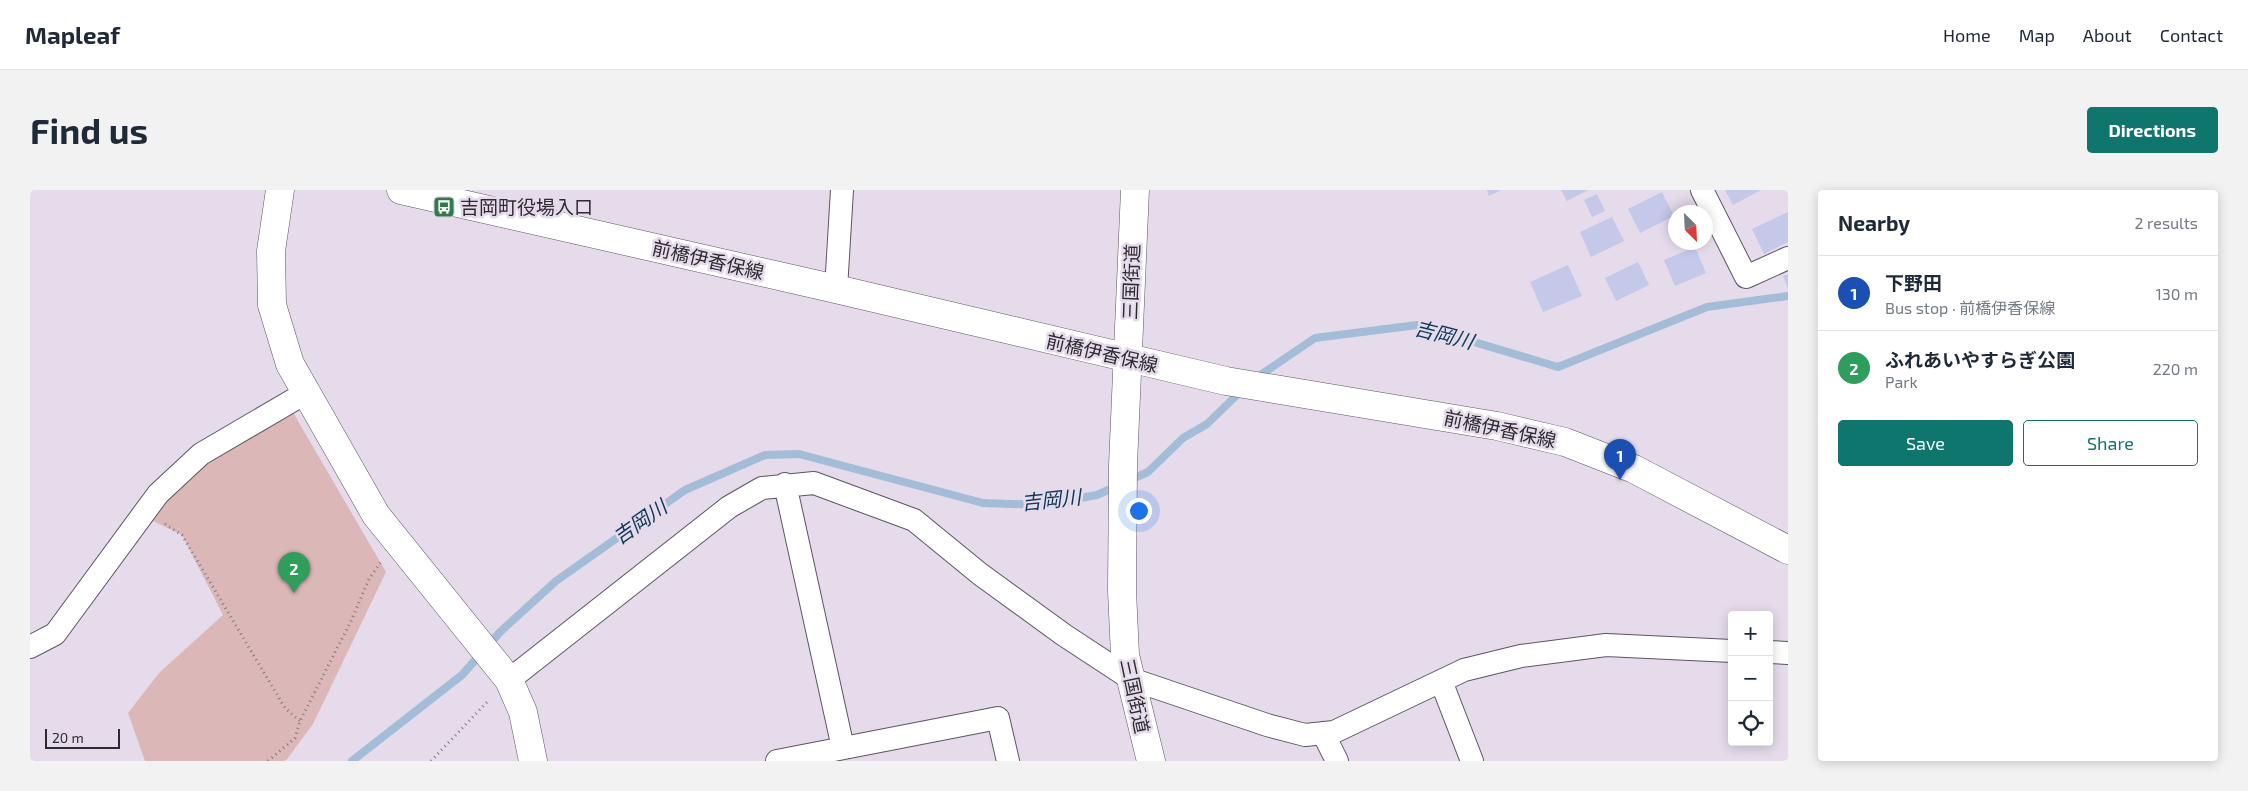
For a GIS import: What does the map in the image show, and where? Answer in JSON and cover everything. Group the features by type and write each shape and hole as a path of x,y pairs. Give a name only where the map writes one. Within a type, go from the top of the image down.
{"main road":[{"path":"280,190 271,250 272,305 290,364 376,515 504,675 523,712 533,761"},
{"name":"前橋伊香保線","path":"401,190 836,289 1226,381 1497,426 1565,442 1634,469 1788,550"},
{"name":"三国街道","path":"1135,190 1122,510 1122,592 1125,655 1151,761"}],"street":[{"path":"836,289 842,190"},
{"path":"1702,190 1746,277 1788,258"},
{"path":"30,647 56,634 158,494 201,454 307,392"},
{"path":"504,675 729,507 762,488 785,484 814,483 914,520 980,574 1048,624 1131,679 1266,725 1305,735 1334,732 1464,670 1521,656 1606,646 1728,650"},
{"path":"785,484 843,748"},
{"path":"1773,652 1788,653"},
{"path":"1441,681 1472,761"},
{"path":"777,761 998,718 1008,761"},
{"path":"1323,733 1337,761"}],"path":[{"path":"145,511 182,535 285,708 300,721"},
{"path":"268,761 295,738 300,721 351,621 369,579 378,564 386,558"},
{"path":"431,761 504,675"}],"shaded area":[{"path":"291,409 386,572 313,724 287,759 284,761 145,761 128,713 159,673 223,615 182,535 147,518 208,460"}],"building":[{"path":"1487,190 1501,190 1489,196"},
{"path":"1561,190 1588,190 1567,201"},
{"path":"1725,190 1761,190 1733,205"},
{"path":"1662,192 1668,205 1668,219 1640,233 1628,209"},
{"path":"1597,194 1605,211 1592,217 1584,200"},
{"path":"1788,212 1788,242 1764,254 1752,229"},
{"path":"1612,217 1624,241 1591,257 1580,232"},
{"path":"1688,250 1696,250 1706,273 1675,286 1664,260"},
{"path":"1638,262 1649,285 1616,301 1605,278"},
{"path":"1568,265 1582,296 1543,312 1530,282"},
{"path":"1788,274 1788,289 1783,276"}],"waterway":[{"name":"吉岡川","path":"1253,380 1315,338 1417,325 1558,367 1707,307 1788,296"},
{"name":"吉岡川","path":"1128,481 1148,472 1183,438 1207,424 1243,389"},
{"name":"吉岡川","path":"352,761 462,675 500,632 556,581 685,490 765,455 799,454 983,503 1043,505 1097,495 1117,486"}],"place":[{"name":"吉岡町役場入口","path":"444,207"},
{"name":"下野田","path":"1620,480"},
{"name":"ふれあいやすらぎ公園","path":"294,593"}]}
